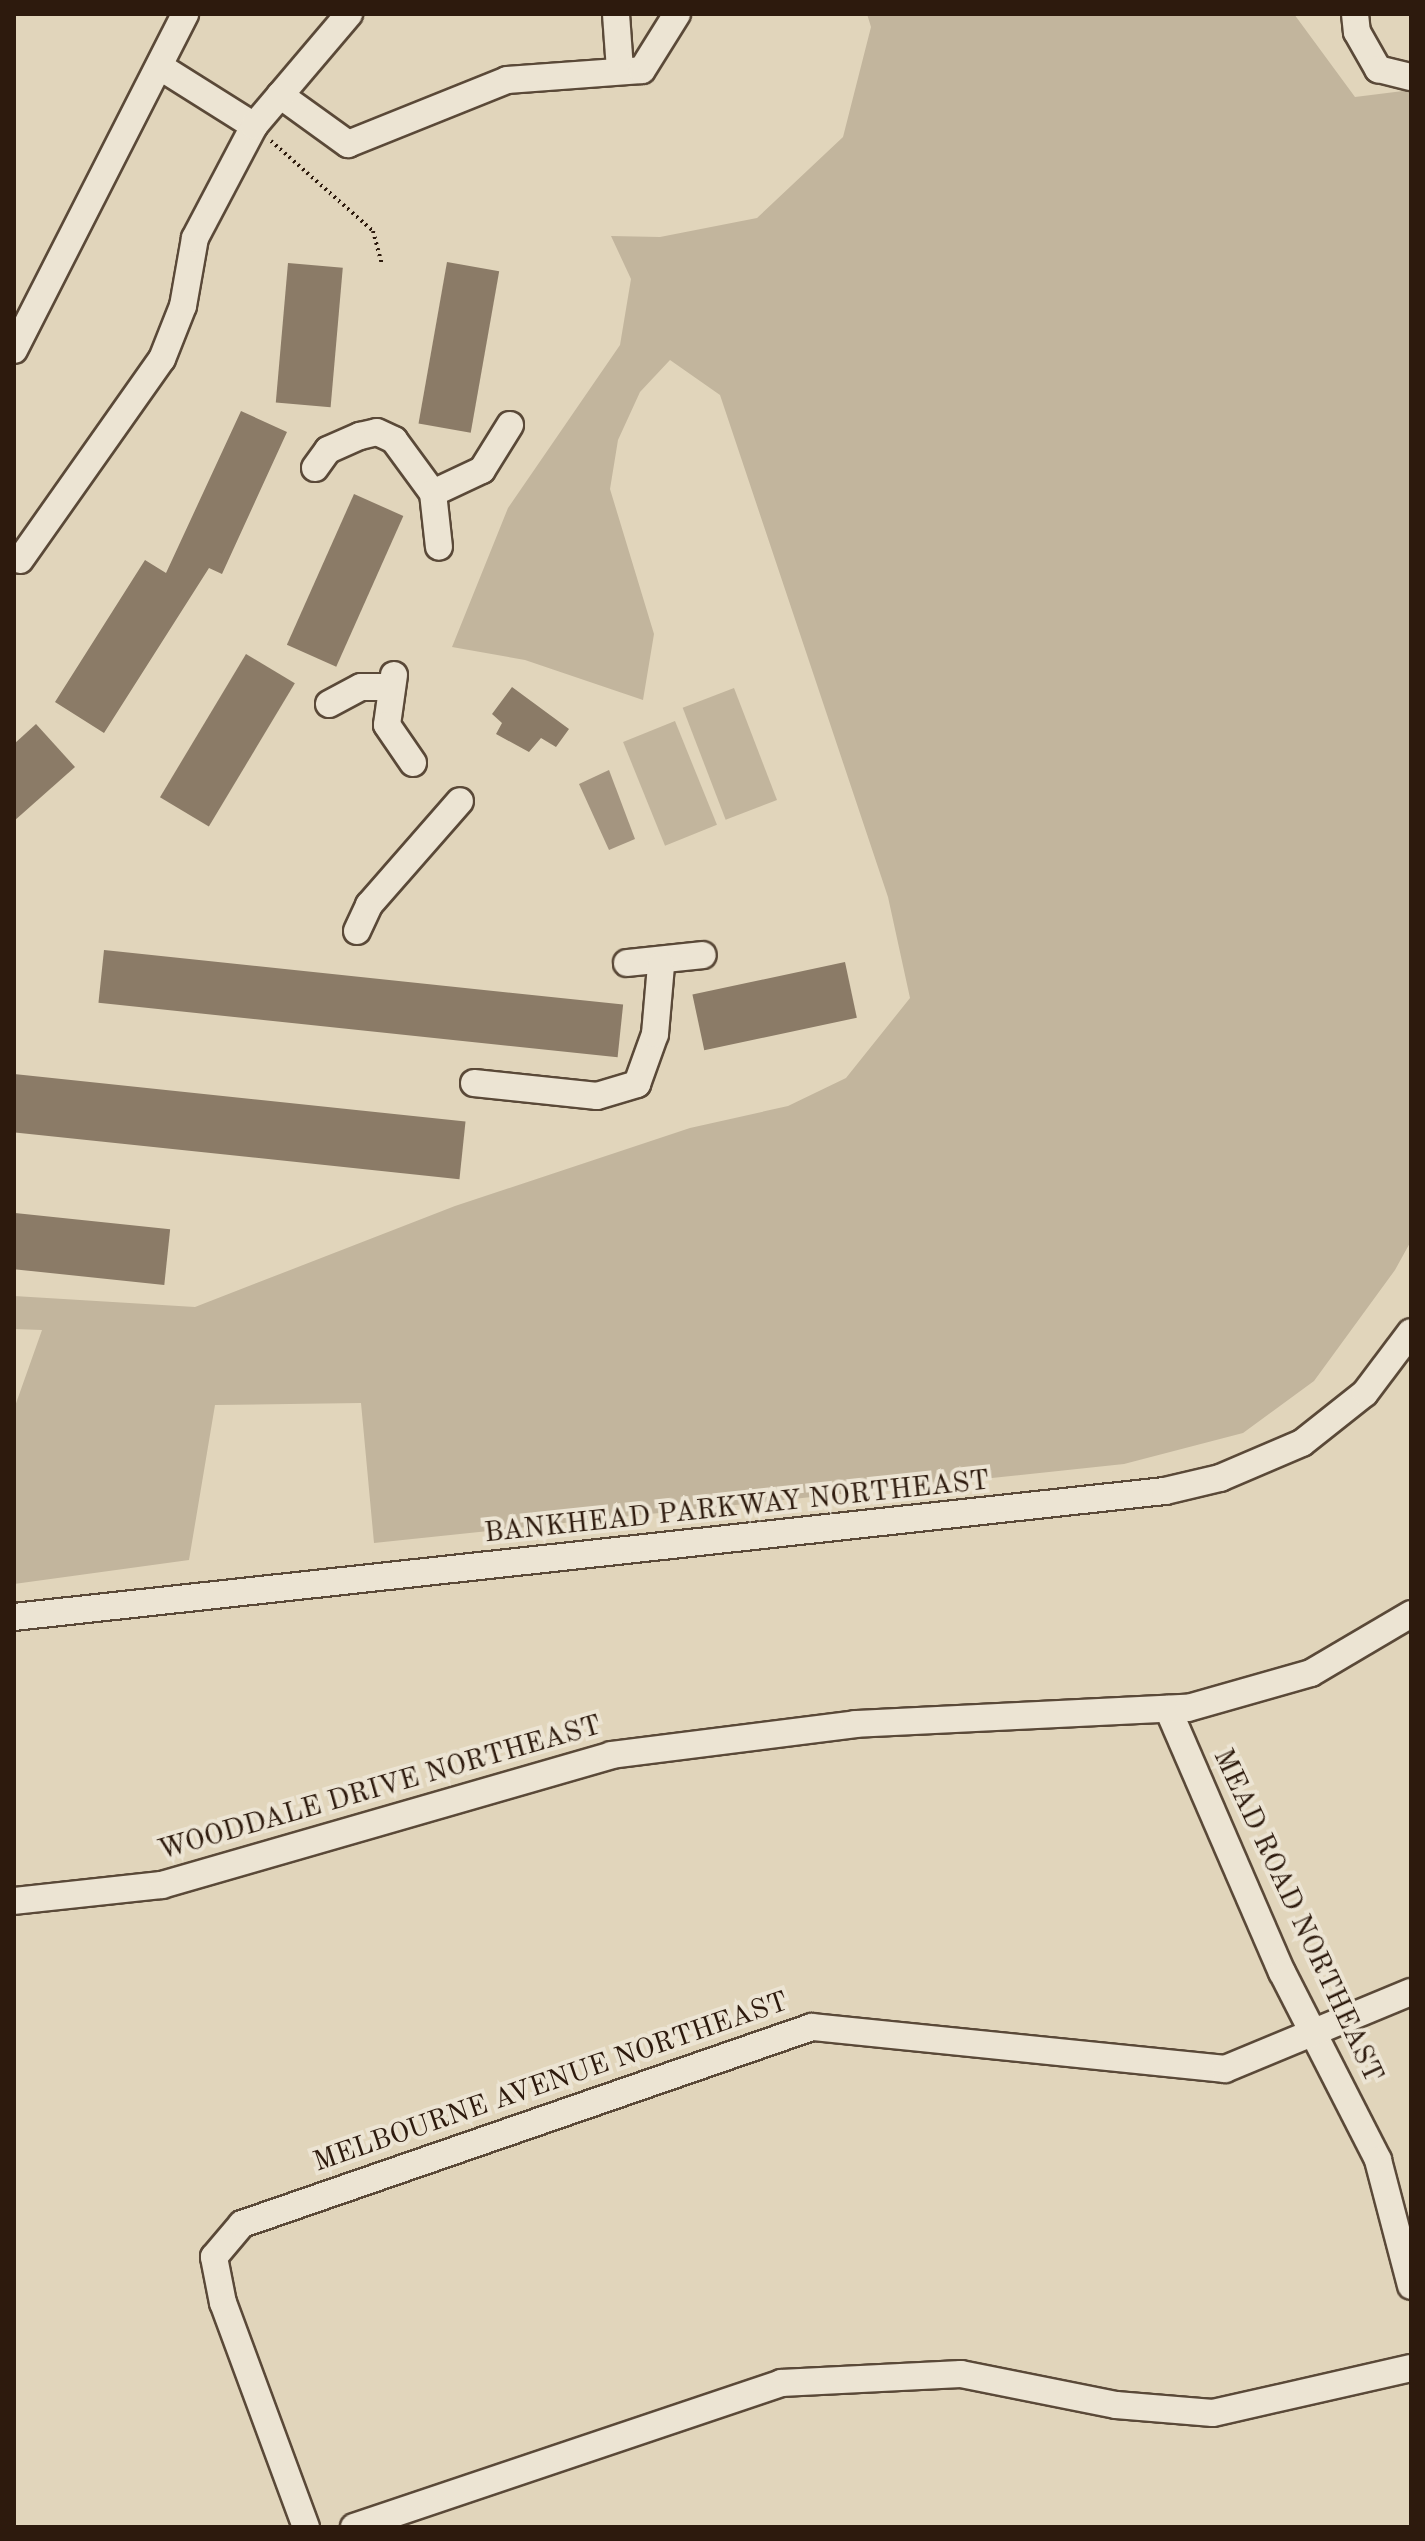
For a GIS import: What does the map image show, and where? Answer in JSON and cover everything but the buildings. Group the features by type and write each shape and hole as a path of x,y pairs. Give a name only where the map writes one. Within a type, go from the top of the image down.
{"street":[{"path":"14,350 162,68 185,14"},
{"path":"20,560 162,359 183,306 195,238 254,126 349,14"},
{"path":"616,14 620,70"},
{"path":"280,95 348,144 507,80 642,70 677,14"},
{"path":"1355,14 1357,32 1378,69 1411,77"},
{"path":"162,68 254,126"},
{"path":"433,493 482,470 510,425"},
{"path":"315,468 328,450 377,432 394,440 433,493 439,547"},
{"path":"329,704 361,687 391,681 390,734 413,763"},
{"path":"357,931 369,905 460,801"},
{"path":"627,963 661,965 703,955"},
{"path":"474,1083 597,1096 637,1084 655,1034 661,965"},
{"name":"BANKHEAD PARKWAY NORTHEAST","path":"14,1617 1165,1491 1263,1462 1311,1436 1365,1393 1411,1332"},
{"name":"WOODDALE DRIVE NORTHEAST","path":"14,1901 162,1885 611,1755 855,1724 1168,1709 1258,1693 1311,1673 1411,1614"},
{"name":"MEAD ROAD NORTHEAST","path":"1168,1709 1313,2034 1378,2160 1411,2286"},
{"name":"MELBOURNE AVENUE NORTHEAST","path":"306,2527 223,2303 214,2257 230,2234 812,2027 1178,2068 1225,2069 1411,1992"},
{"path":"354,2527 781,2383 961,2374 1116,2405 1213,2413 1411,2368"}],"path":[{"path":"254,126 373,231 382,264"}],"shaded area":[{"path":"867,14 1294,14 1355,97 1411,90 1411,1241 1395,1270 1314,1381 1243,1433 1124,1464 374,1543 361,1403 215,1405 189,1560 14,1584 14,1409 42,1330 14,1329 14,1296 195,1307 455,1206 690,1128 788,1106 846,1078 910,998 888,897 720,395 670,360 640,392 618,440 610,489 654,634 643,700 525,660 452,647 508,508 620,345 631,279 611,236 660,237 757,218 843,137 871,27"},
{"path":"734,688 777,800 726,820 683,708"},
{"path":"675,721 717,825 665,846 623,742"},
{"path":"609,770 635,839 609,850 579,784"}]}
